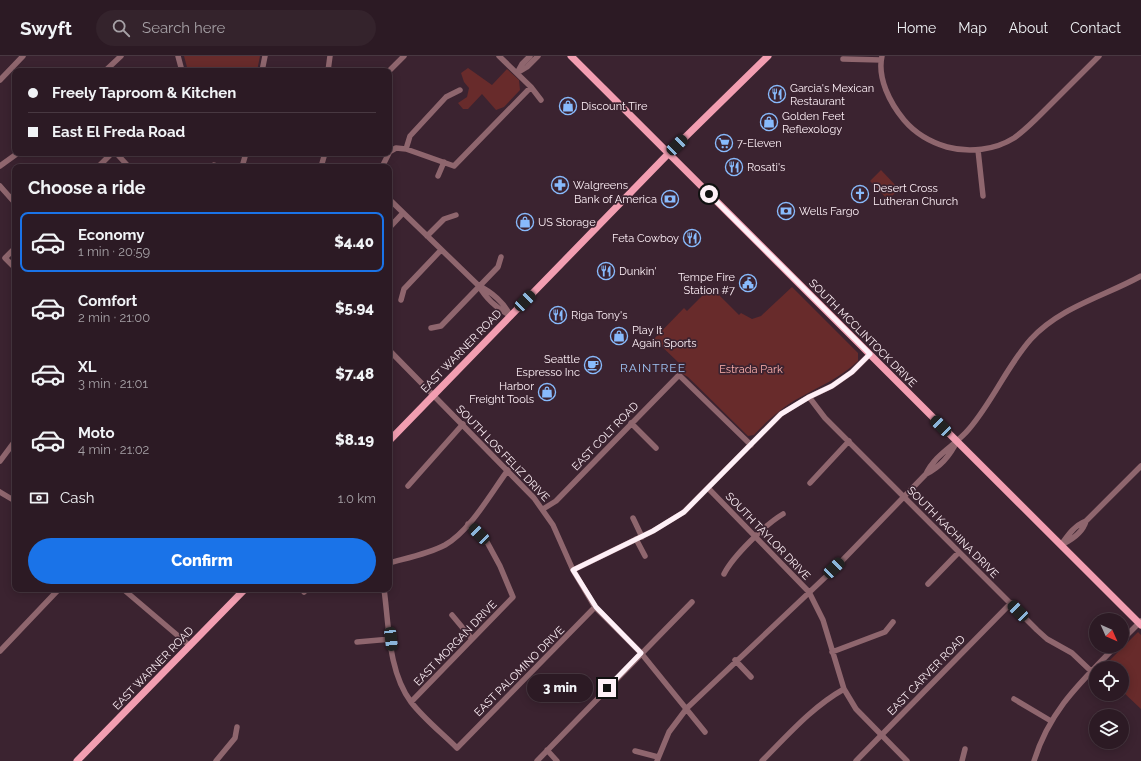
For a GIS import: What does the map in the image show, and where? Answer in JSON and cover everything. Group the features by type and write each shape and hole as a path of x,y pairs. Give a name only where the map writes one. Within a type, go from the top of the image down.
{"main road":[{"name":"SOUTH MCCLINTOCK DRIVE","path":"571,56 957,442 1140,622"},
{"name":"EAST WARNER ROAD","path":"392,438 668,154 768,56"},
{"name":"EAST WARNER ROAD","path":"76,761 242,592"},
{"path":"81,761 87,750"}],"street":[{"path":"0,80 23,56"},
{"path":"108,68 121,56"},
{"path":"178,56 181,68"},
{"path":"263,68 265,56"},
{"path":"328,68 330,56"},
{"path":"391,68 404,56"},
{"path":"499,56 531,86 541,100"},
{"path":"517,73 522,64 530,56"},
{"path":"517,73 527,67 538,56"},
{"path":"843,59 882,58 884,82 891,103 905,122 920,135 935,143 956,149 978,150 997,145 1014,138 1034,121 1099,56"},
{"path":"392,151 396,148 406,149 454,166 531,86"},
{"path":"406,149 410,136 446,97 460,90"},
{"path":"978,150 983,196"},
{"path":"0,166 14,156"},
{"path":"101,164 109,156"},
{"path":"119,156 126,164"},
{"path":"438,176 444,162"},
{"path":"0,186 12,200"},
{"path":"392,202 479,286 484,294 501,311 510,316"},
{"path":"392,225 403,213"},
{"path":"427,236 444,219 456,214"},
{"path":"401,300 404,289 441,250"},
{"path":"12,251 5,258 12,265"},
{"path":"431,328 441,326 498,267 501,257"},
{"path":"635,751 657,759 669,732 687,708 735,660 852,551 926,474 936,469 952,452 957,442 970,428 1010,365 1032,338 1056,318 1141,276"},
{"name":"SOUTH LOS FELIZ DRIVE","path":"392,353 508,470 543,509 573,570 596,607 641,653 705,732"},
{"path":"573,570 639,538 684,512 781,414 809,397 832,386 852,372 870,354"},
{"name":"EAST COLT ROAD","path":"543,509 556,501 679,375 751,445"},
{"name":"SOUTH KACHINA DRIVE","path":"809,397 825,418 1047,639 1072,653 1089,669"},
{"path":"631,423 656,448"},
{"path":"408,486 463,424"},
{"path":"810,483 849,441"},
{"path":"0,461 12,445"},
{"path":"1061,545 1076,535 1084,527 1086,521 1141,466"},
{"path":"392,562 428,552 445,545 458,537 508,470"},
{"name":"SOUTH TAYLOR DRIVE","path":"708,488 809,592 823,620 844,689 856,709 907,761"},
{"path":"0,492 12,499"},
{"path":"724,574 730,563 774,519 783,514"},
{"path":"633,518 645,556"},
{"name":"EAST MORGAN DRIVE","path":"411,702 513,597 490,547 468,524"},
{"path":"928,584 959,552"},
{"path":"0,651 56,592"},
{"path":"127,592 190,646"},
{"path":"384,592 394,661 400,680 411,702"},
{"path":"536,761 692,602"},
{"name":"EAST CARVER ROAD","path":"856,761 1010,603"},
{"name":"EAST PALOMINO DRIVE","path":"411,702 457,748 596,607"},
{"path":"452,614 472,639"},
{"path":"832,652 885,632 893,622"},
{"path":"1129,633 1140,622"},
{"path":"357,642 391,639"},
{"path":"1102,661 1110,653"},
{"path":"735,660 751,677"},
{"path":"1034,761 1051,721 1068,696 1089,675"},
{"path":"762,761 809,713 827,698 844,689"},
{"path":"1014,699 1051,721"},
{"path":"216,761 235,738 237,727"},
{"path":"962,761 965,749"},
{"path":"547,750 557,761"}],"green space":[{"path":"184,56 260,56 258,68 187,68"},
{"path":"468,68 492,85 507,69 519,80 520,90 504,107 496,110 482,94 468,109 463,109 458,103 467,97 469,88 464,82 461,73"},
{"path":"881,170 899,189 888,200 870,181"},
{"name":"Estrada Park","path":"711,287 739,315 741,313 752,319 761,316 792,287 858,353 858,361 837,377 799,398 781,410 754,435 748,436 688,377 681,373 679,363 654,339 684,308 687,311"},
{"path":"1138,632 1141,635 1141,709 1129,698 1129,661 1109,661 1117,653 1129,653 1129,641"}],"place":[{"name":"Garcia's Mexican Restaurant","path":"777,94"},
{"name":"Discount Tire","path":"568,106"},
{"name":"Golden Feet Reflexology","path":"769,122"},
{"name":"7-Eleven","path":"724,143"},
{"name":"Rosati's","path":"734,167"},
{"name":"Walgreens","path":"560,185"},
{"name":"Desert Cross Lutheran Church","path":"860,194"},
{"name":"Bank of America","path":"670,199"},
{"name":"Wells Fargo","path":"786,211"},
{"name":"US Storage","path":"525,222"},
{"name":"Feta Cowboy","path":"692,238"},
{"name":"Dunkin'","path":"606,271"},
{"name":"Tempe Fire Station #7","path":"748,283"},
{"name":"Riga Tony's","path":"558,315"},
{"name":"Play It Again Sports","path":"619,336"},
{"name":"Seattle Espresso Inc","path":"593,365"},
{"name":"Harbor Freight Tools","path":"547,392"}],"district":[{"name":"RAINTREE","path":"653,368"}],"route":[{"path":"607,688 641,653 596,607 582,587 573,570 671,522 684,512 781,414 809,397 832,386 852,372 870,354 709,194"}]}
